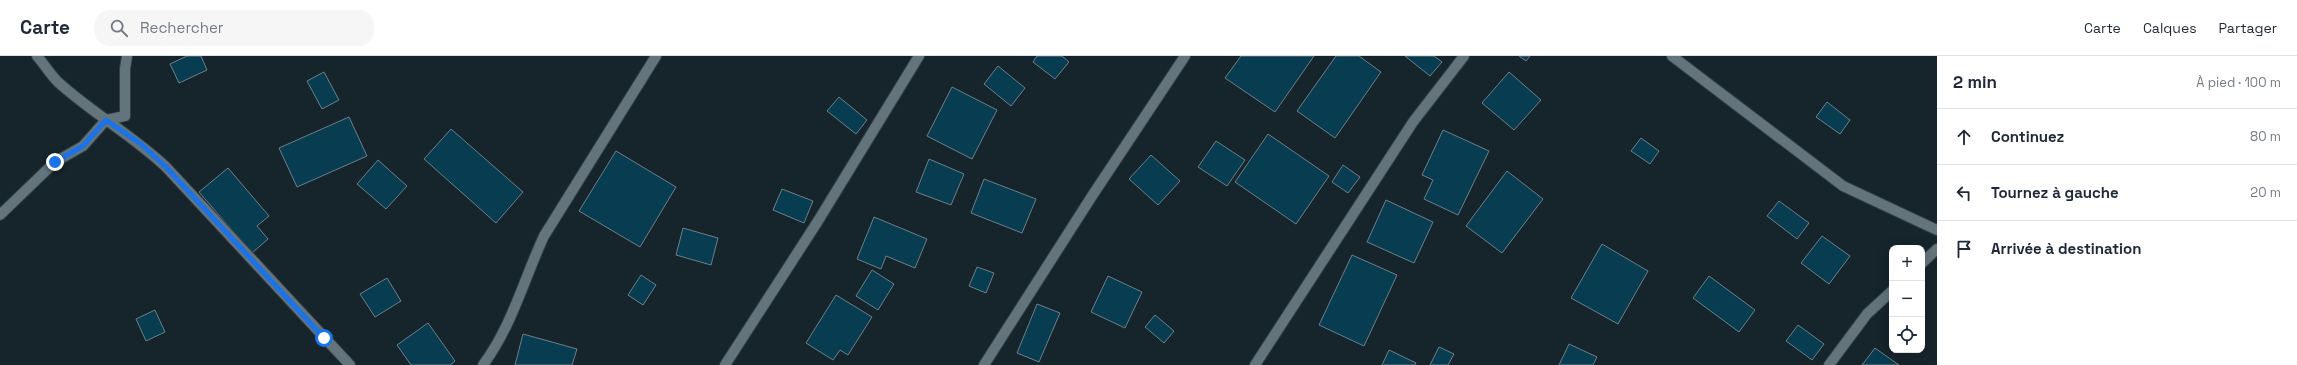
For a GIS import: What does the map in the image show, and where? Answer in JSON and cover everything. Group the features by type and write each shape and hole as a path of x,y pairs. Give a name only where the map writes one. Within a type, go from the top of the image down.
{"street":[{"path":"37,56 57,81 106,120 141,144 166,167 350,365"},
{"path":"0,215 55,162 83,146 106,120 125,116 125,69 127,56"},
{"path":"483,365 520,299 530,267 544,236 656,56"},
{"path":"725,365 818,221 919,56"},
{"path":"984,365 1092,196 1185,56"},
{"path":"1255,365 1413,122 1464,56"},
{"path":"1672,56 1843,186 1937,230"},
{"path":"1925,260 1937,249"},
{"path":"1829,365 1867,314 1889,294"}],"building":[{"path":"187,56 201,56 207,70 179,83 170,64"},
{"path":"1037,56 1062,56 1069,62 1055,79 1033,62"},
{"path":"1241,56 1314,56 1275,112 1225,78"},
{"path":"1336,56 1359,56 1381,72 1335,138 1297,111"},
{"path":"1405,56 1434,56 1442,62 1430,76"},
{"path":"1519,56 1530,56 1526,61"},
{"path":"998,66 1025,88 1011,106 984,84"},
{"path":"324,72 339,100 322,109 307,81"},
{"path":"1509,72 1541,100 1514,130 1482,103"},
{"path":"952,87 997,110 972,159 927,136"},
{"path":"839,97 867,120 856,134 827,111"},
{"path":"1827,102 1850,120 1840,134 1816,117"},
{"path":"349,117 367,156 297,187 279,148"},
{"path":"451,129 523,192 496,223 424,159"},
{"path":"1443,130 1489,151 1458,215 1424,199 1433,180 1422,175"},
{"path":"1268,134 1329,176 1296,224 1235,182"},
{"path":"1641,138 1659,151 1650,164 1631,151"},
{"path":"1216,141 1245,160 1227,186 1198,167"},
{"path":"616,151 676,187 640,247 579,211"},
{"path":"1151,155 1180,181 1158,205 1129,179"},
{"path":"929,159 964,174 951,205 916,192"},
{"path":"378,160 407,186 386,209 357,184"},
{"path":"1343,165 1360,177 1348,193 1332,182"},
{"path":"228,168 269,216 257,226 268,239 252,253 199,192"},
{"path":"1507,171 1543,199 1502,253 1466,226"},
{"path":"984,179 1036,199 1022,233 971,213"},
{"path":"782,189 813,201 804,223 773,210"},
{"path":"1386,200 1433,222 1414,263 1367,242"},
{"path":"1779,201 1809,223 1797,239 1767,216"},
{"path":"874,217 927,239 915,268 886,256 881,269 857,259"},
{"path":"683,228 718,238 711,265 676,255"},
{"path":"1822,236 1850,256 1829,284 1801,263"},
{"path":"1602,244 1648,271 1618,324 1571,298"},
{"path":"1352,255 1397,275 1364,346 1319,325"},
{"path":"977,267 994,273 986,293 969,286"},
{"path":"872,270 894,284 878,310 856,296"},
{"path":"641,275 656,285 643,305 628,295"},
{"path":"1108,276 1142,292 1125,328 1091,312"},
{"path":"1709,276 1755,310 1739,332 1693,298"},
{"path":"387,278 401,301 375,317 360,294"},
{"path":"836,295 872,317 848,355 840,350 833,360 806,343"},
{"path":"1037,304 1060,313 1039,362 1017,353"},
{"path":"155,310 165,332 146,341 136,319"},
{"path":"1155,315 1174,331 1164,343 1145,327"},
{"path":"428,323 455,361 450,365 411,365 397,345"},
{"path":"1798,325 1824,344 1812,360 1786,341"},
{"path":"523,334 577,349 572,365 515,365"},
{"path":"1569,344 1597,357 1593,365 1559,365"},
{"path":"1439,347 1454,354 1448,365 1430,365"},
{"path":"1875,348 1899,365 1862,365"},
{"path":"1389,350 1416,363 1415,365 1382,365"}],"route":[{"path":"55,162 83,146 106,120 141,144 166,167 324,338"}]}
